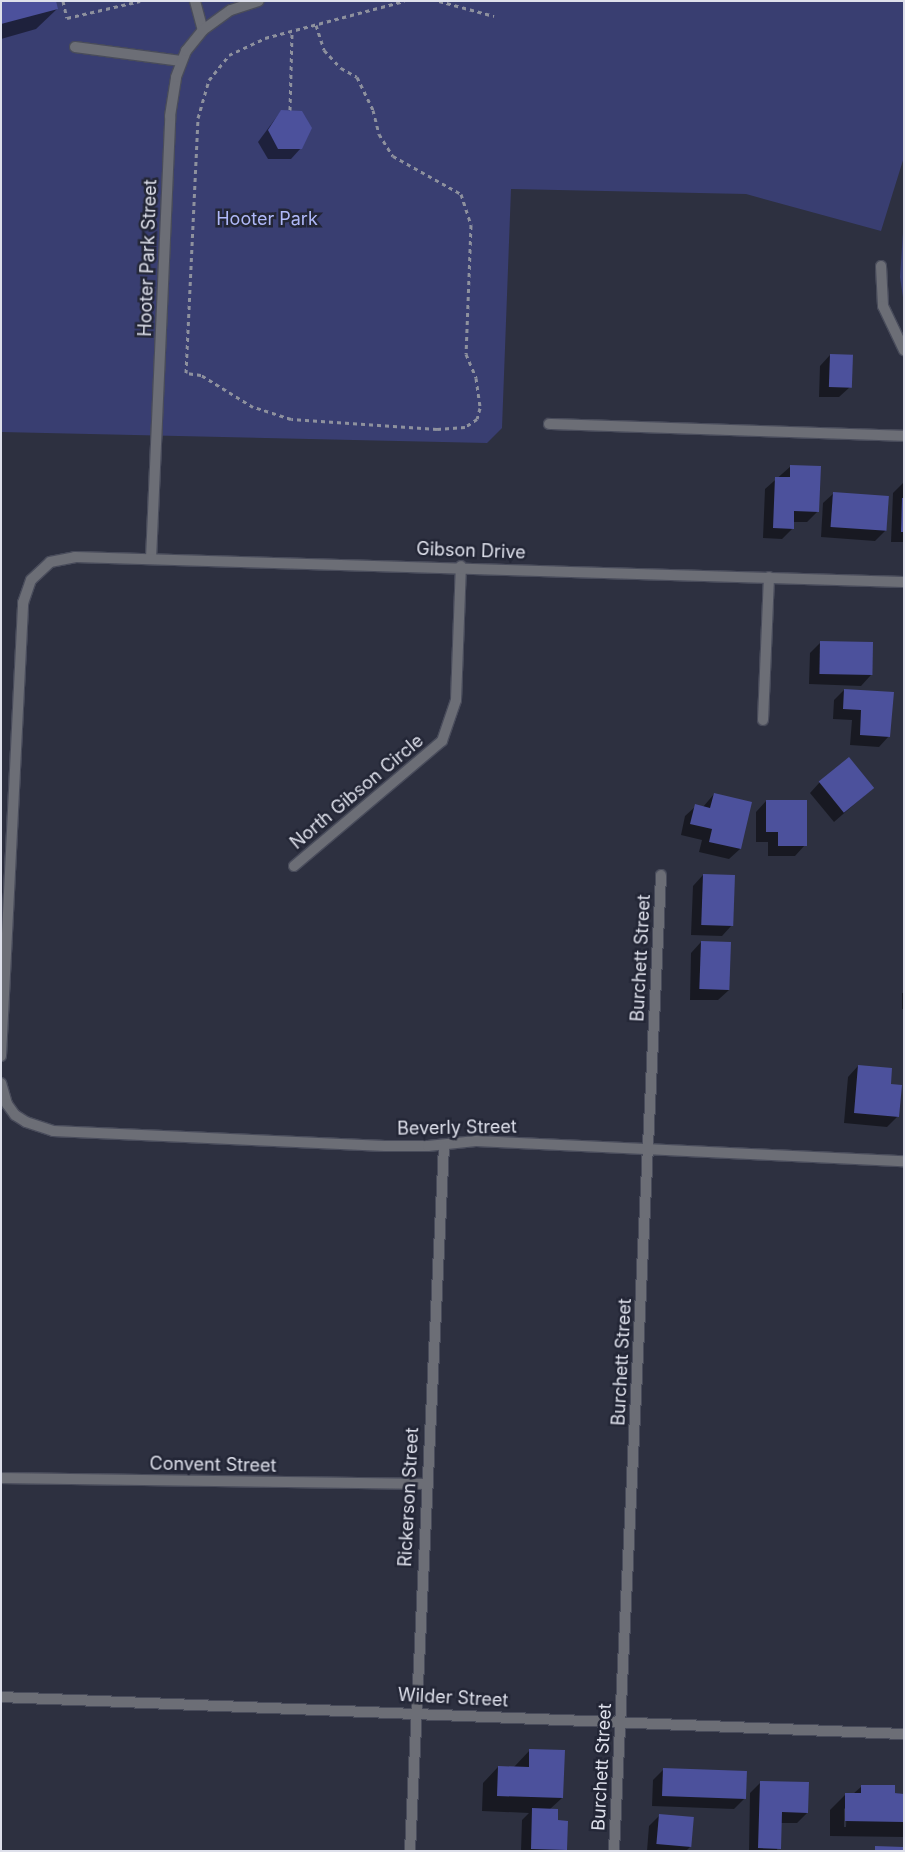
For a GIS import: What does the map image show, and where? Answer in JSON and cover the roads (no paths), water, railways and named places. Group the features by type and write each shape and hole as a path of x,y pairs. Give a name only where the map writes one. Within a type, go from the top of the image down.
{"street":[{"path":"195,1 203,30"},
{"name":"Hooter Park Street","path":"151,559 170,116 181,61 203,30 231,10 259,1"},
{"path":"75,47 181,61"},
{"path":"881,266 883,306 904,350"},
{"path":"549,424 904,436"},
{"name":"Gibson Drive","path":"1,1056 23,603 26,590 40,568 62,558 75,557 461,566 904,582"},
{"name":"North Gibson Circle","path":"294,866 434,750 445,736 456,700 461,566"},
{"path":"763,720 769,577"},
{"name":"Burchett Street","path":"614,1851 661,875"},
{"name":"Beverly Street","path":"1,1083 6,1104 15,1115 36,1126 71,1132 353,1144 444,1145 476,1141 904,1161"},
{"name":"Rickerson Street","path":"410,1851 425,1484 444,1145"},
{"name":"Convent Street","path":"1,1478 425,1484"},
{"name":"Wilder Street","path":"1,1697 417,1712 904,1734"}],"park label":[{"name":"Hooter Park","path":"267,219"}]}
